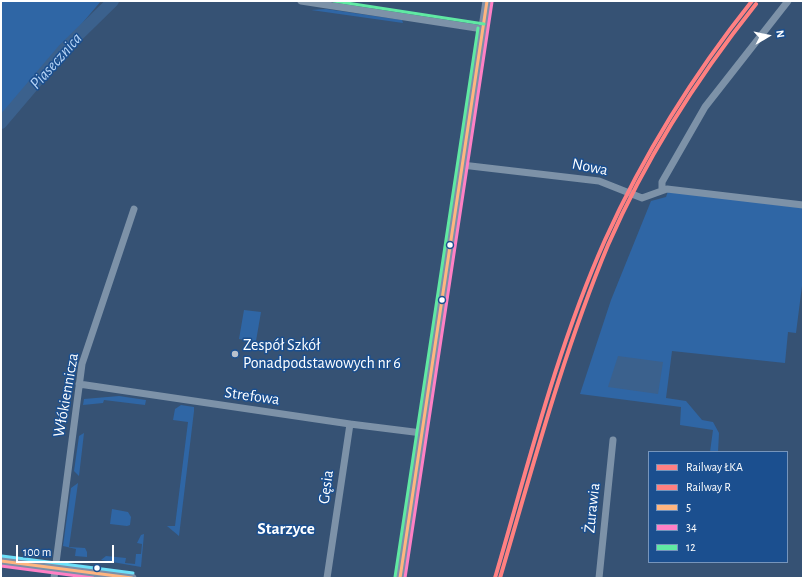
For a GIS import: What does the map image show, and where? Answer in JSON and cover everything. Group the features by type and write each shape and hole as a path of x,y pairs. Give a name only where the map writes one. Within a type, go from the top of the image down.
{"main road":[{"path":"400,578 487,1"},
{"path":"1,561 132,578"}],"street":[{"path":"301,1 482,29"},
{"path":"662,190 662,182 705,107 788,1"},
{"name":"Nowa","path":"462,165 600,181 642,198 668,189 803,206"},
{"name":"Włókiennicza","path":"54,578 82,364 134,209"},
{"name":"Strefowa","path":"79,384 350,424 422,433"},
{"name":"Gęsia","path":"327,578 350,424"},
{"name":"Żurawia","path":"599,578 613,440"}],"shaded area":[{"path":"1,1 101,1 1,119"},
{"path":"326,9 402,20 403,23 311,10"},
{"path":"668,191 803,208 803,278 796,333 788,332 785,363 672,351 666,398 686,401 702,420 713,422 719,433 718,451 710,451 713,430 680,425 681,407 580,394 611,300 651,201 666,197"},
{"path":"244,310 261,312 256,341 239,339"},
{"path":"618,356 663,362 658,394 608,387"},
{"path":"119,396 146,400 145,405 104,400 103,403 83,405 84,399"},
{"path":"181,405 194,407 194,411 179,536 167,526 175,526 188,422 173,420 175,409"},
{"path":"84,433 79,476 74,471 79,436"},
{"path":"78,483 69,547 85,548 87,557 75,556 76,549 63,546 71,488"},
{"path":"112,509 128,512 131,517 130,525 110,524"},
{"path":"144,534 141,567 101,560 106,556 126,558 125,563 135,564 136,554 141,554 142,544 137,543 141,535"}],"waterway":[{"name":"Piasecznica","path":"1,123 64,49 113,1"}],"rail line":[{"name":"ŁKA","path":"495,578 544,407 572,322 605,240 636,177 671,116 710,57 752,1"},
{"name":"R","path":"500,578 563,368 608,245 639,181 674,120 713,61 756,4"}],"transit line":[{"name":"12","path":"334,1 484,24"},
{"name":"5","path":"400,578 487,1"},
{"name":"34","path":"405,578 492,2"},
{"name":"12","path":"395,577 478,28"},
{"path":"2,556 133,573"},
{"name":"5","path":"1,561 132,578"},
{"name":"34","path":"1,566 93,578"}],"place":[{"name":"Zespół Szkół Ponadpodstawowych nr 6","path":"235,354"}],"district":[{"name":"Starzyce","path":"286,529"}]}
